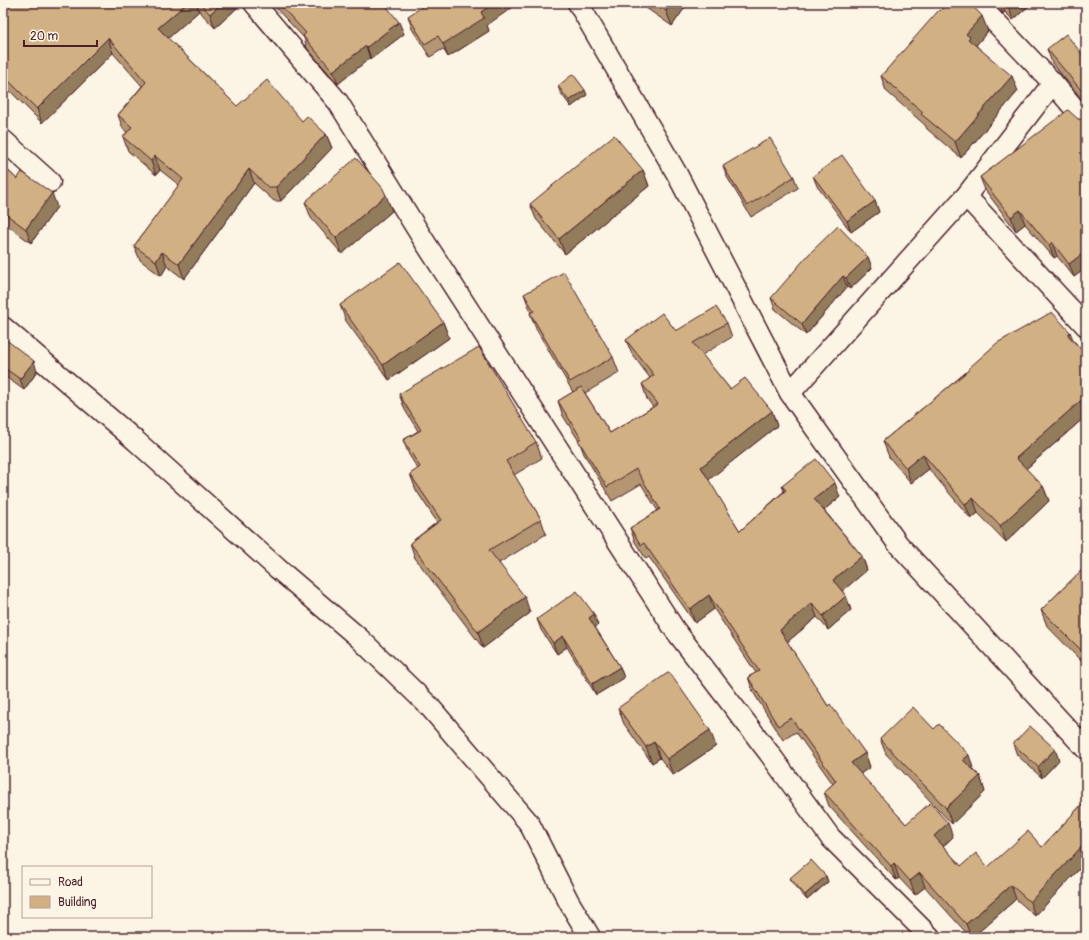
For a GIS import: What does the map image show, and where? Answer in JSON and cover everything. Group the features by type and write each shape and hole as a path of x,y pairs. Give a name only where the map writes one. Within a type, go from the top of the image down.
{"street":[{"path":"254,3 338,102 423,239 675,630 769,753 830,837 930,937"},
{"path":"578,3 677,174 790,393 898,544 1086,749"},
{"path":"977,3 1053,83 1086,122"},
{"path":"790,393 966,196 1053,83"},
{"path":"3,140 50,182"},
{"path":"966,196 1086,326"},
{"path":"3,327 136,441 359,638 429,706 529,822 569,902 590,937"}],"building":[{"path":"3,3 187,3 158,28 237,106 267,80 302,121 307,116 326,134 276,187 268,187 249,169 179,264 162,252 156,261 134,246 183,179 155,156 151,161 123,137 132,127 118,115 146,82 108,38 37,109 3,75"},
{"path":"200,3 222,3 210,14"},
{"path":"278,3 384,3 399,22 333,71 303,36 306,33"},
{"path":"428,3 494,3 481,12 484,18 443,44 438,36 425,44 408,16"},
{"path":"655,3 671,3 666,11"},
{"path":"947,3 970,3 982,16 966,34 970,37 968,39 1012,76 955,142 921,114 923,112 881,76 939,10 940,11"},
{"path":"1066,34 1086,59 1086,96 1047,49"},
{"path":"573,74 585,90 569,101 558,86"},
{"path":"1068,110 1078,119 1083,120 1086,118 1086,251 1069,264 1052,242 1049,245 1020,210 1011,217 980,177"},
{"path":"614,135 643,170 559,239 530,204"},
{"path":"770,138 794,177 747,206 723,166"},
{"path":"842,155 875,201 847,221 813,176"},
{"path":"356,158 382,187 386,195 336,238 305,202"},
{"path":"3,166 17,179 22,172 52,193 26,229 3,212"},
{"path":"838,226 868,257 846,278 843,276 802,324 771,298 809,254"},
{"path":"400,262 443,322 383,365 340,305"},
{"path":"564,272 613,357 570,382 530,313 534,311 524,294"},
{"path":"716,307 727,323 693,343 730,389 745,378 772,411 701,467 740,531 786,490 782,486 816,459 835,483 814,499 862,556 833,580 846,596 823,616 812,603 780,630 828,706 830,704 865,753 851,763 906,824 930,803 948,823 934,836 961,866 976,853 988,867 1028,831 1042,847 1086,800 1086,842 1030,902 1011,885 966,924 920,873 910,881 894,863 891,866 824,792 836,781 791,718 778,726 748,677 759,671 709,595 690,609 644,543 641,545 630,528 660,509 636,469 607,487 578,440 581,438 558,401 581,387 610,433 658,404 642,384 654,375 626,340 662,313 676,331"},
{"path":"1052,312 1070,332 1068,335 1086,355 1086,396 1016,458 1043,486 1000,526 973,498 965,504 923,454 906,468 883,441 970,369 969,368 997,343"},
{"path":"5,339 34,361 20,379 3,367 3,342"},
{"path":"479,347 536,442 506,461 541,519 489,550 525,597 478,632 410,543 441,520 410,474 420,467 403,440 421,430 399,394"},
{"path":"1086,566 1086,655 1041,610"},
{"path":"577,591 594,614 589,618 620,667 592,684 563,636 553,643 537,619"},
{"path":"669,672 710,730 667,759 654,742 646,747 618,708"},
{"path":"913,707 934,729 939,724 969,755 963,760 980,776 946,808 880,739"},
{"path":"1030,726 1055,749 1038,767 1013,744"},
{"path":"811,860 826,876 805,895 790,878"}]}
